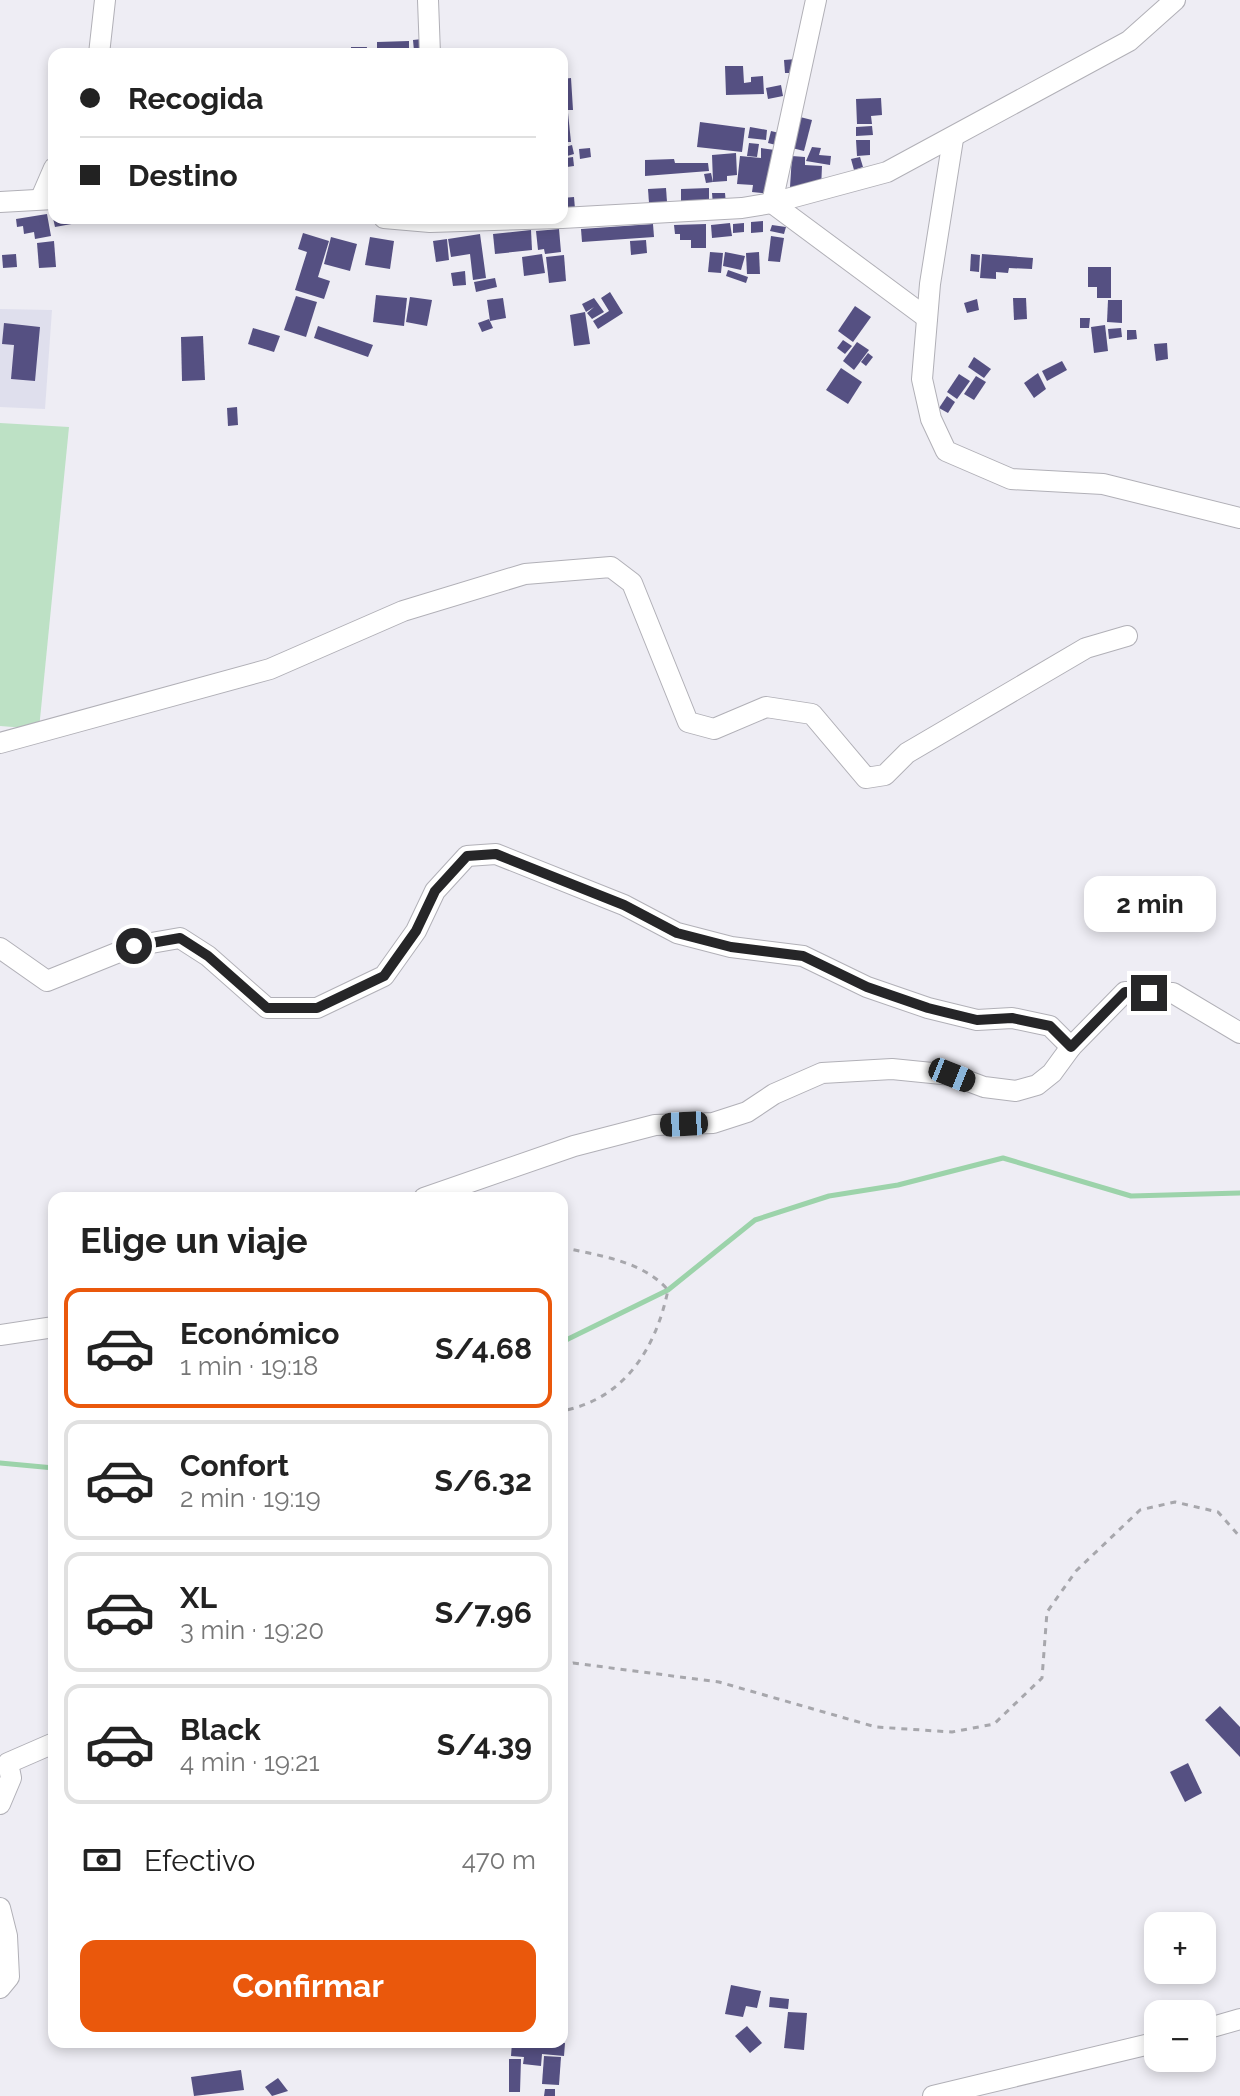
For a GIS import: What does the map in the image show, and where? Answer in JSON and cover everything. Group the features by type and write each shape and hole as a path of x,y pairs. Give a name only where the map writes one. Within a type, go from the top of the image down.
{"street":[{"path":"100,48 105,0"},
{"path":"428,0 430,48"},
{"path":"772,203 816,0"},
{"path":"568,218 772,203 887,172 1129,41 1175,0"},
{"path":"953,139 927,318 922,379 931,419 946,451 1011,479 1103,484 1240,518"},
{"path":"0,202 48,198"},
{"path":"772,203 927,318"},
{"path":"0,743 270,669 403,611 525,574 611,567 632,583 688,722 714,729 766,707 812,714 866,778 885,775 907,753 1086,648 1127,636"},
{"path":"0,948 47,981 134,946 180,938 208,956 267,1008 317,1008 384,976 446,879 467,856 496,854 624,905 677,933 731,947 803,956 867,987 928,1008 977,1020 1012,1018 1050,1026 1071,1047"},
{"path":"441,1192 574,1146 655,1125 713,1123 747,1112 774,1094 822,1073 907,1070 952,1075 984,1087 1016,1091 1037,1085 1052,1073 1071,1047 1125,992 1173,993 1240,1033"},
{"path":"0,1335 48,1328"},
{"path":"0,1804 11,1778 8,1763 48,1746"},
{"path":"0,1908 7,1936 9,1977 0,1988"},
{"path":"1216,2026 1240,2019"},
{"path":"933,2096 1144,2045"}],"path":[{"path":"568,1249 632,1265 656,1277 668,1290 662,1320 645,1357 619,1386 582,1407 568,1410"},
{"path":"568,1665 573,1663 719,1682 876,1727 952,1732 994,1724 1042,1678 1047,1612 1076,1571 1140,1510 1175,1502 1218,1512 1240,1537"}],"shaded area":[{"path":"0,309 52,310 45,409 0,407"}],"green space":[{"path":"0,423 69,427 39,729 0,726"}],"building":[{"path":"422,39 423,48 414,48 413,40"},
{"path":"409,41 409,48 377,48 377,42"},
{"path":"796,59 796,73 785,73 784,60"},
{"path":"725,66 743,66 744,83 751,82 751,77 763,76 764,94 726,95"},
{"path":"568,78 571,78 573,110 568,110"},
{"path":"781,85 783,96 768,99 766,88"},
{"path":"881,98 882,115 871,116 872,124 857,124 856,99"},
{"path":"568,113 571,142 568,142"},
{"path":"796,116 812,120 804,151 788,147"},
{"path":"700,122 745,128 742,152 697,147"},
{"path":"872,126 873,135 856,136 856,127"},
{"path":"750,127 767,130 766,140 748,138"},
{"path":"771,131 779,133 776,145 768,143"},
{"path":"856,140 870,140 870,155 857,156"},
{"path":"749,143 759,144 757,157 747,156"},
{"path":"572,145 574,154 568,156 568,146"},
{"path":"812,147 821,148 819,155 831,156 830,165 806,161"},
{"path":"590,148 591,157 580,159 579,149"},
{"path":"761,148 775,150 770,194 752,192 753,185 737,184 740,156 761,158"},
{"path":"736,153 737,175 727,176 727,181 713,182 712,155"},
{"path":"792,156 805,157 805,165 822,166 821,189 790,187"},
{"path":"573,157 574,166 568,167 568,158"},
{"path":"860,157 863,167 854,170 851,159"},
{"path":"674,159 675,163 708,163 709,171 645,176 645,160"},
{"path":"711,173 713,182 706,183 704,174"},
{"path":"666,188 667,202 649,203 648,189"},
{"path":"709,188 709,202 681,203 681,189"},
{"path":"712,193 725,193 726,204 713,205"},
{"path":"574,197 575,209 568,210 568,198"},
{"path":"47,214 51,236 35,239 34,232 24,234 23,226 17,227 16,219"},
{"path":"763,221 763,232 751,233 751,222"},
{"path":"730,223 732,236 712,238 711,225"},
{"path":"744,223 744,232 733,233 733,224"},
{"path":"653,224 654,237 582,242 581,229"},
{"path":"706,224 706,248 691,248 691,240 680,240 680,234 675,234 674,225"},
{"path":"772,225 786,227 784,234 770,231"},
{"path":"559,229 561,252 545,254 544,249 538,250 536,231"},
{"path":"531,230 532,250 495,254 493,234"},
{"path":"303,233 329,241 318,277 330,281 324,299 295,290 307,252 298,249"},
{"path":"480,234 486,278 473,280 470,254 451,257 448,239"},
{"path":"771,236 784,238 780,262 768,261"},
{"path":"331,237 357,244 350,271 324,264"},
{"path":"370,237 394,241 390,269 365,265"},
{"path":"447,239 449,260 436,262 433,241"},
{"path":"646,240 647,253 631,255 630,241"},
{"path":"54,241 56,267 39,268 37,243"},
{"path":"710,252 723,253 721,273 708,272"},
{"path":"725,252 745,256 741,270 723,266"},
{"path":"759,252 760,274 747,274 746,253"},
{"path":"16,254 17,267 3,268 2,255"},
{"path":"542,254 545,273 524,276 522,257"},
{"path":"971,254 980,255 979,272 970,271"},
{"path":"982,254 1033,258 1032,269 1009,268 1008,273 996,272 996,279 980,278"},
{"path":"564,255 566,281 549,283 546,257"},
{"path":"1088,267 1111,267 1111,298 1097,298 1097,287 1088,287"},
{"path":"728,270 748,277 746,283 726,276"},
{"path":"465,271 466,285 453,286 451,273"},
{"path":"495,278 497,287 476,292 474,282"},
{"path":"610,292 623,313 598,329 593,321 609,311 601,298"},
{"path":"376,295 407,298 404,326 373,322"},
{"path":"296,296 317,302 306,337 284,330"},
{"path":"410,297 432,300 427,326 406,322"},
{"path":"503,298 506,318 490,321 487,300"},
{"path":"594,298 604,312 592,319 587,313 594,307 586,312 582,304"},
{"path":"1013,298 1026,298 1027,319 1014,320"},
{"path":"977,299 979,310 967,313 964,303"},
{"path":"1108,300 1122,300 1122,323 1107,322"},
{"path":"855,306 871,317 853,342 838,331"},
{"path":"585,312 590,344 574,346 570,315"},
{"path":"1080,318 1090,318 1089,328 1080,328"},
{"path":"489,319 493,328 482,332 478,323"},
{"path":"4,323 40,327 35,381 11,379 14,345 2,344"},
{"path":"1105,325 1108,351 1094,353 1091,327"},
{"path":"318,326 373,345 368,357 314,338"},
{"path":"253,328 280,336 274,352 248,344"},
{"path":"1121,328 1122,337 1109,339 1108,329"},
{"path":"1127,330 1136,330 1137,339 1127,340"},
{"path":"203,336 205,380 182,381 181,337"},
{"path":"843,340 852,346 845,354 837,348"},
{"path":"857,342 869,350 854,370 843,361"},
{"path":"1167,343 1168,359 1156,361 1154,344"},
{"path":"868,353 873,357 866,366 861,362"},
{"path":"974,357 991,369 984,378 968,367"},
{"path":"1062,361 1067,370 1047,381 1042,371"},
{"path":"841,368 862,382 848,404 826,390"},
{"path":"1038,373 1046,389 1034,398 1024,383"},
{"path":"959,374 970,381 957,399 947,392"},
{"path":"976,376 986,382 974,400 964,394"},
{"path":"947,396 955,402 948,413 939,408"},
{"path":"237,407 238,425 228,426 227,408"},
{"path":"1220,1706 1240,1727 1240,1757 1205,1720"},
{"path":"1188,1763 1202,1793 1185,1802 1170,1772"},
{"path":"731,1985 761,1991 757,2008 746,2006 743,2017 725,2014"},
{"path":"770,1997 789,1999 788,2009 769,2007"},
{"path":"788,2012 807,2013 804,2050 784,2048"},
{"path":"747,2026 762,2043 750,2053 735,2036"},
{"path":"512,2048 565,2048 564,2056 542,2054 541,2066 523,2064 524,2057 511,2056"},
{"path":"544,2056 561,2057 559,2085 542,2084"},
{"path":"509,2059 521,2059 520,2092 509,2092"},
{"path":"241,2070 244,2090 194,2096 191,2077"},
{"path":"278,2078 288,2091 272,2096 265,2087"},
{"path":"545,2089 555,2089 555,2096 544,2096"}],"waterway":[{"path":"568,1339 668,1290 755,1220 829,1196 898,1185 1003,1158 1131,1196 1240,1193"},
{"path":"0,1463 48,1467"}],"route":[{"path":"134,946 180,938 208,956 267,1008 317,1008 384,976 416,931 435,891 467,856 496,854 624,905 677,933 731,947 803,956 867,987 928,1008 977,1020 1012,1018 1050,1026 1071,1047 1125,992 1149,993"}]}
